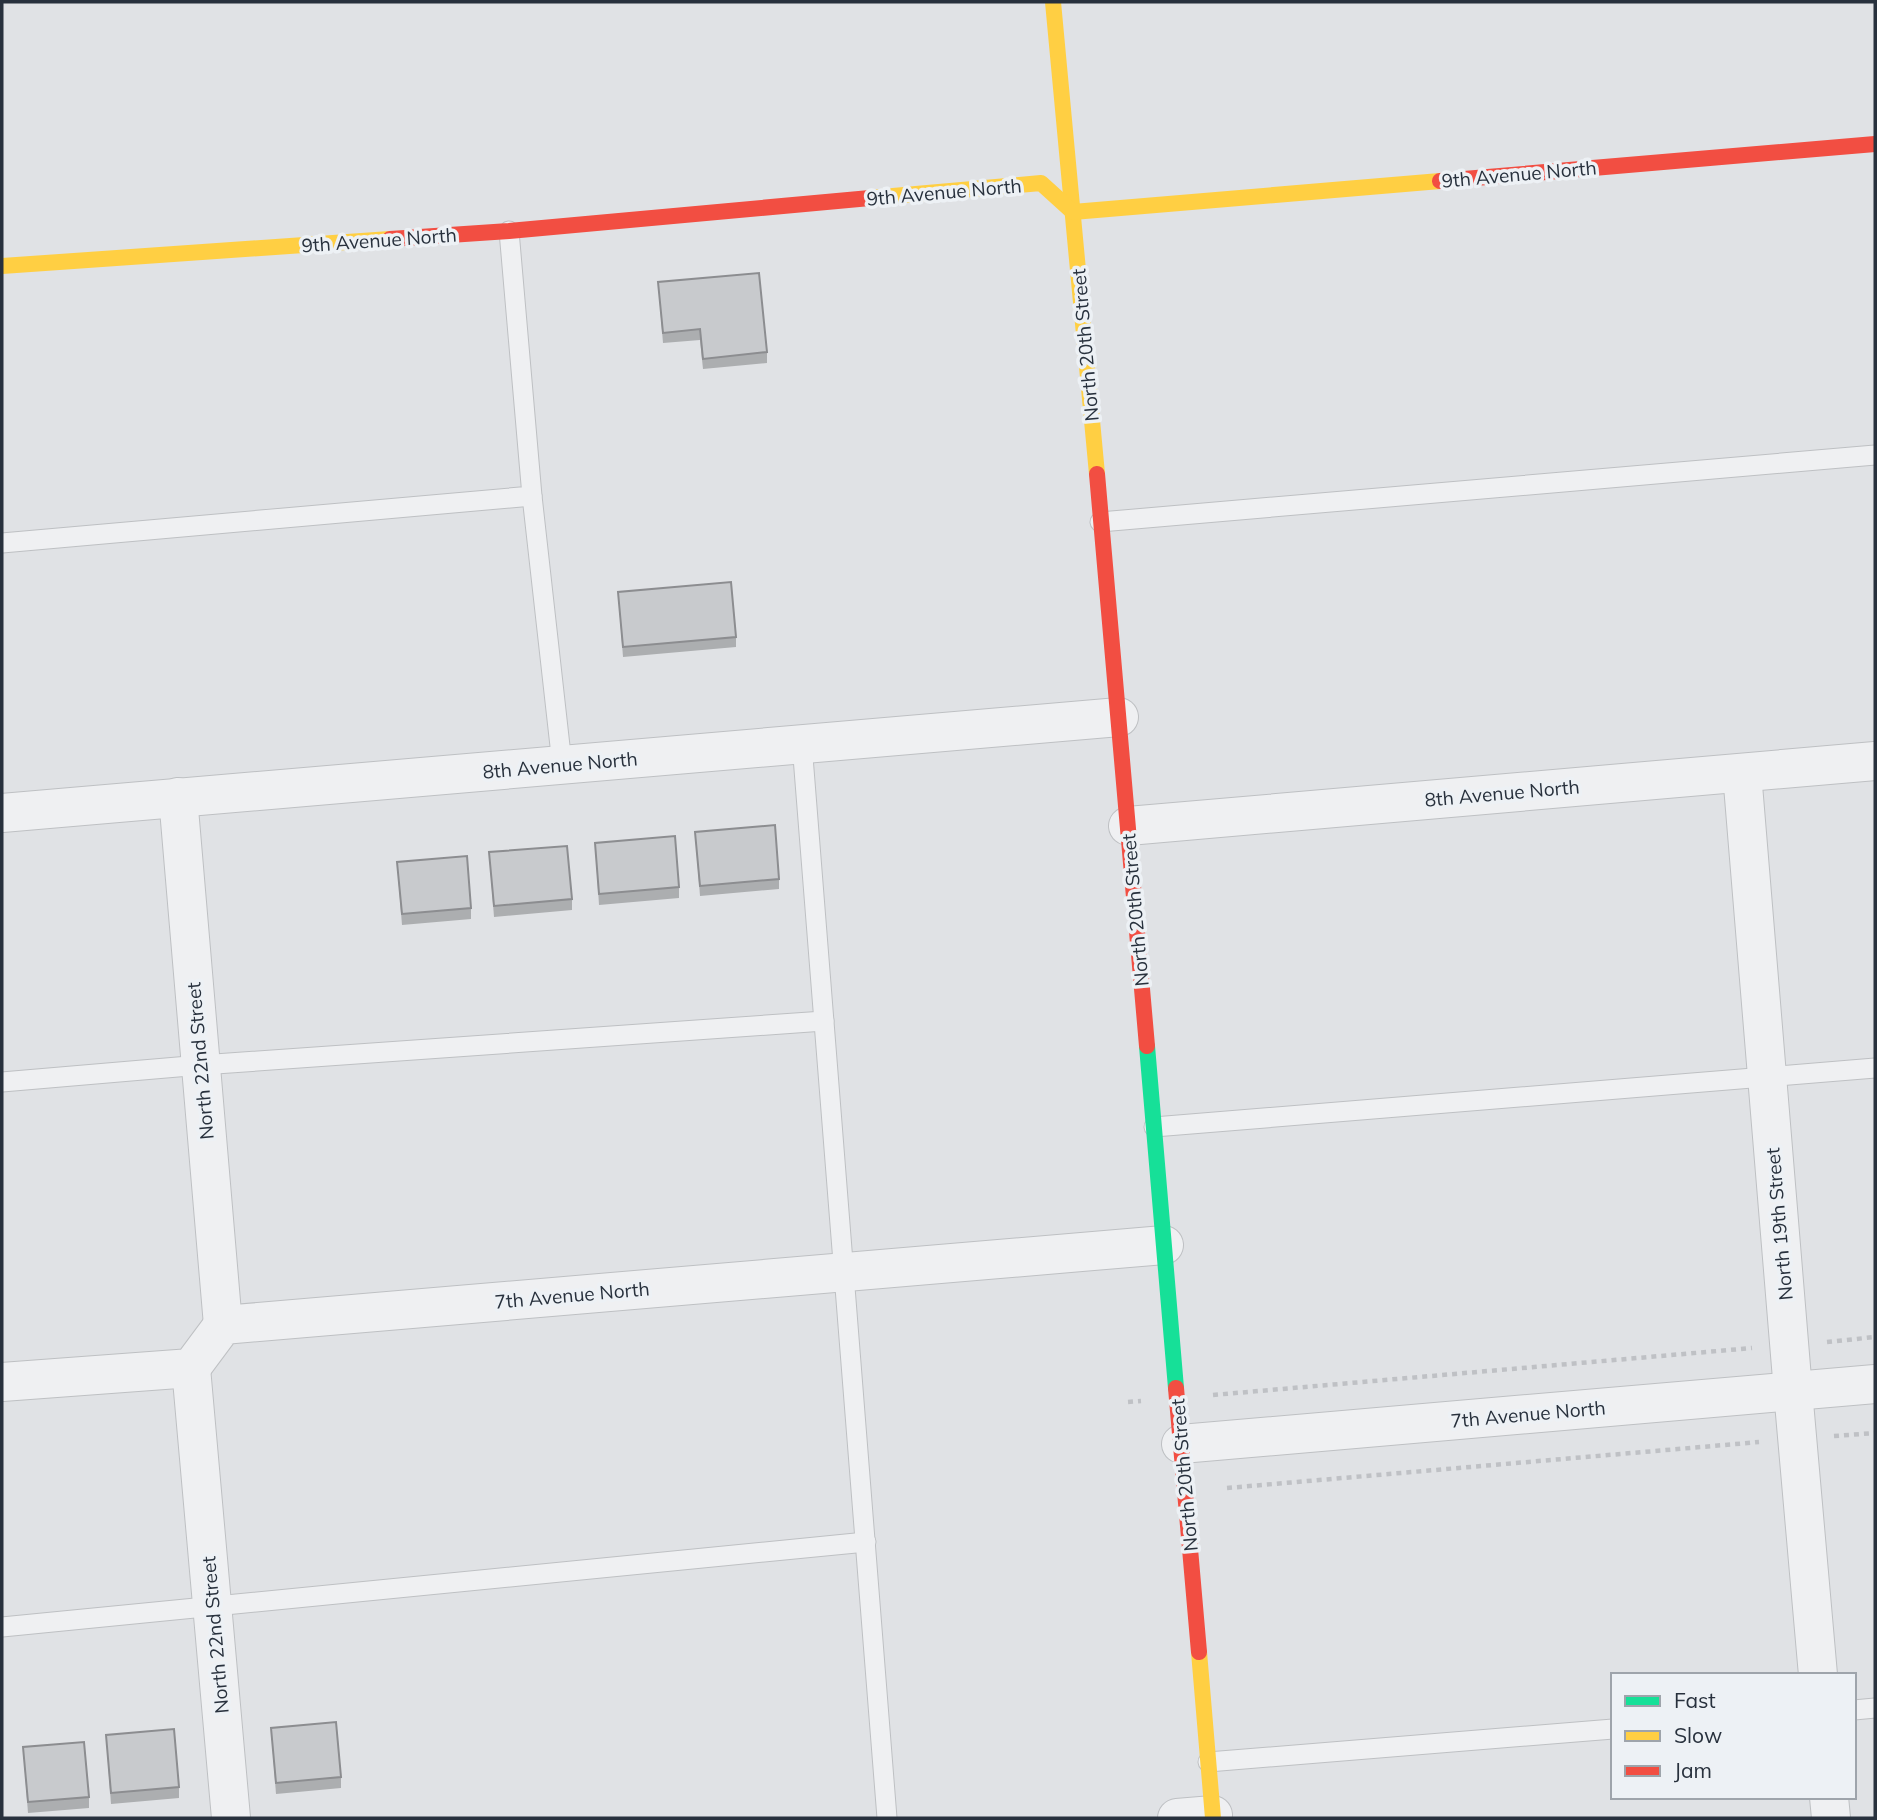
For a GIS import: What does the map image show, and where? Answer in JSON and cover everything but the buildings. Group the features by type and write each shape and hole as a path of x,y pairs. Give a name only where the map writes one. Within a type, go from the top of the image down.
{"street":[{"name":"North 20th Street","path":"1053,2 1119,717 1208,1762 1201,1817"},
{"name":"9th Avenue North","path":"2,266 509,231 1041,183 1073,212 1875,144"},
{"name":"8th Avenue North","path":"2,813 1119,717"},
{"name":"8th Avenue North","path":"1128,826 1875,761"},
{"name":"North 19th Street","path":"1742,772 1818,1673"},
{"name":"North 22nd Street","path":"178,797 222,1325"},
{"name":"7th Avenue North","path":"222,1325 1164,1245"},
{"path":"2,1382 191,1368 222,1325"},
{"name":"North 22nd Street","path":"191,1368 231,1818"},
{"name":"7th Avenue North","path":"1181,1444 1875,1384"},
{"path":"1829,1799 1831,1818"}],"lane":[{"path":"509,231 532,496 562,764"},
{"path":"1100,522 1875,455"},
{"path":"2,543 532,496"},
{"path":"802,744 887,1818"},
{"path":"2,1082 201,1065 824,1021"},
{"path":"1154,1127 1875,1068"},
{"path":"2,1628 866,1542"},
{"path":"1856,1710 1875,1708"},
{"path":"1208,1762 1611,1729"}],"path":[{"path":"1128,1402 1875,1337"},
{"path":"1227,1488 1875,1433"}],"traffic: fast":[{"path":"1147,1046 1176,1388"}],"traffic: slow":[{"path":"1053,2 1097,474"},
{"path":"870,198 1041,183 1073,212 1440,181"},
{"path":"2,266 390,239"},
{"path":"1199,1652 1213,1818"}],"traffic: jam":[{"path":"1440,181 1875,144"},
{"path":"390,239 509,231 870,198"},
{"path":"1097,474 1147,1046"},
{"path":"1176,1388 1199,1652"}]}
